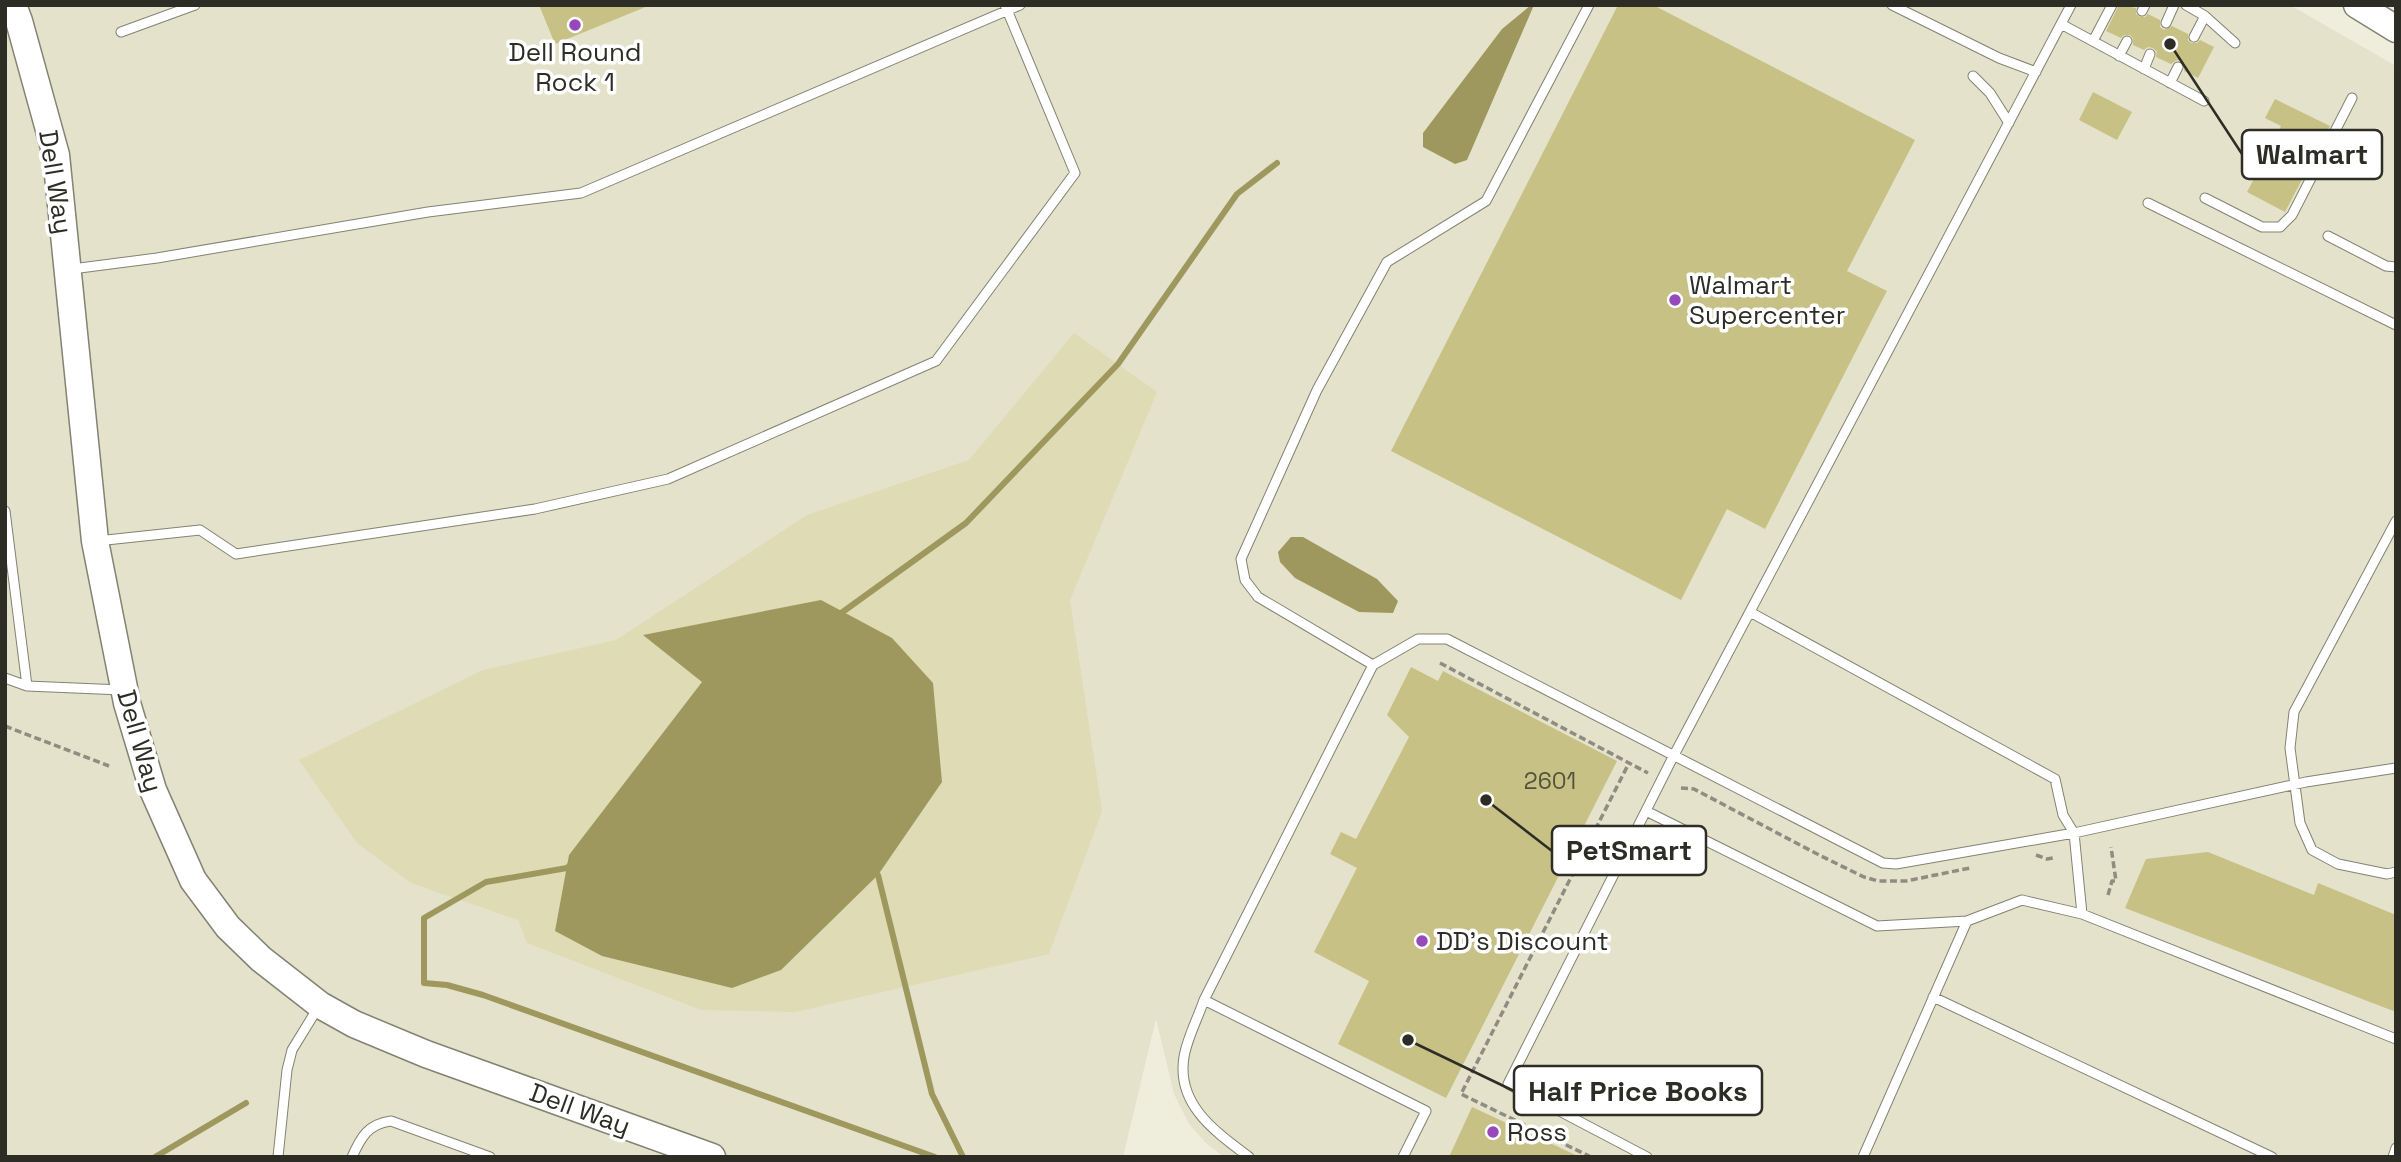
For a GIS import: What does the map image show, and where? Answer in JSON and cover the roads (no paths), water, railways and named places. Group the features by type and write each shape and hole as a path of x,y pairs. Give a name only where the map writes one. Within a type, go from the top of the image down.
{"street":[{"name":"Dell Way","path":"13,5 57,155 95,541 124,690 153,790 193,880 228,927 261,959 320,1004 354,1024 426,1054 712,1157"},
{"path":"2357,5 2396,29"}],"lane":[{"path":"121,32 195,5"},
{"path":"68,270 158,258 428,212 581,193 1007,8 1020,5"},
{"path":"1373,665 1258,597 1245,580 1241,559 1317,390 1387,262 1486,201 1589,5"},
{"path":"1892,5 1999,58 2036,72"},
{"path":"1647,1157 1508,1084 1673,757 2071,5"},
{"path":"2094,41 2112,5"},
{"path":"2166,23 2174,5"},
{"path":"2186,5 2204,16 2235,43"},
{"path":"95,541 200,530 236,554 548,506 668,479 936,361 1075,173 1007,8"},
{"path":"2194,37 2204,16"},
{"path":"2061,24 2204,101"},
{"path":"2119,55 2127,41"},
{"path":"2144,69 2150,54"},
{"path":"2170,83 2178,68"},
{"path":"1973,76 1990,93 2009,123"},
{"path":"2205,198 2262,227 2280,227 2292,215 2353,98"},
{"path":"2148,203 2395,322"},
{"path":"2328,236 2386,266 2396,267"},
{"path":"5,511 27,686"},
{"path":"2396,521 2294,712 2290,748 2300,823 2312,850 2338,864 2387,874 2396,872"},
{"path":"1750,612 2055,779 2063,815 2074,834 2081,914"},
{"path":"1250,1157 1220,1135 1196,1112 1185,1084 1184,1058 1204,1000 1373,665 1418,639 1447,639 1883,863 1896,864 2074,834 2294,785 2396,768"},
{"path":"5,678 27,686 124,690"},
{"path":"1646,811 1877,926 1967,920 2022,900 2081,914 2396,1039"},
{"path":"1863,1157 1967,920"},
{"path":"1933,997 2272,1157"},
{"path":"1204,1000 1426,1111 1404,1157"},
{"path":"278,1157 287,1070 292,1050 320,1004"},
{"path":"352,1157 362,1135 369,1128 391,1121 490,1157"},
{"path":"2393,1157 2396,1148"}],"waterway":[{"path":"837,616 966,523 1118,364 1237,194 1277,163"},
{"path":"571,864 567,868 486,882 424,918 424,983 447,985 483,995 935,1157"},
{"path":"873,870 878,875 932,1094 963,1157"},
{"path":"155,1157 246,1103"}],"place":[{"name":"Dell Round Rock 1","path":"575,25"},
{"name":"Walmart","path":"2170,44"},
{"name":"Walmart Supercenter","path":"1675,300"},
{"name":"PetSmart","path":"1486,800"},
{"name":"DD's Discount","path":"1422,941"},
{"name":"Half Price Books","path":"1408,1040"},
{"name":"Ross","path":"1493,1132"}]}
